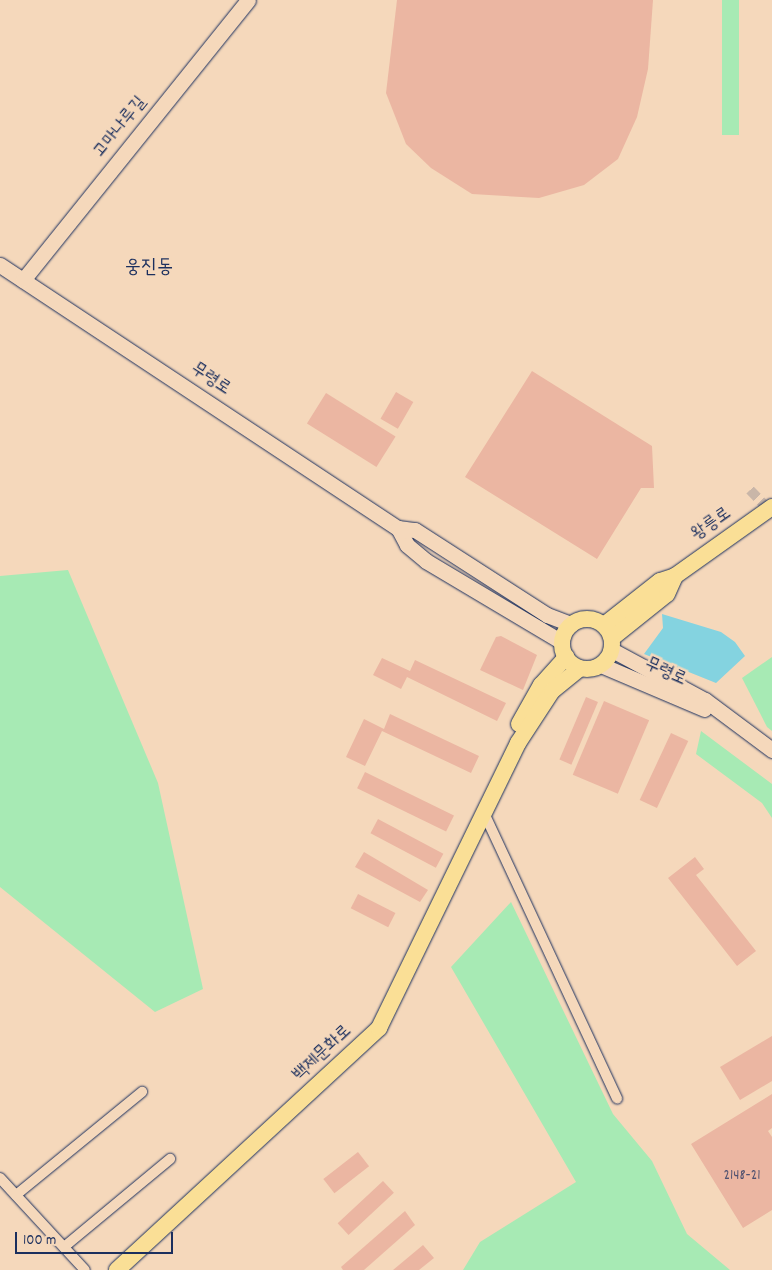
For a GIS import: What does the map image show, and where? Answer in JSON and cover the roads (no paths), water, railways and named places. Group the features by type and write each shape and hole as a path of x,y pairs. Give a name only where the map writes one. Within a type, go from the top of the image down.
{"main road":[{"name":"고마나루길","path":"23,280 248,0"},
{"name":"무령로","path":"0,265 398,528 415,530 547,615 571,624"},
{"name":"왕릉로","path":"609,638 660,581 675,576 772,507"},
{"name":"무령로","path":"398,528 406,545 426,561 564,649"},
{"path":"564,649 580,668 601,665 609,638 591,619 571,624"},
{"name":"백제문화로","path":"518,743 516,731 541,685 564,649 571,624"},
{"name":"무령로","path":"609,638 705,700 716,711 772,750"},
{"name":"무령로","path":"601,665 696,706 716,711"},
{"name":"백제문화로","path":"117,1270 379,1028 518,743 552,691 580,668"}],"street":[{"path":"484,813 617,1098"},
{"path":"16,1195 142,1092"},
{"path":"64,1247 170,1159"},
{"path":"0,1178 86,1270"}],"water":[{"path":"662,614 721,632 735,642 745,656 716,683 644,654 663,628"}],"tunnel":[{"path":"750,490 772,513"}],"district":[{"name":"웅진동","path":"149,268"}]}
